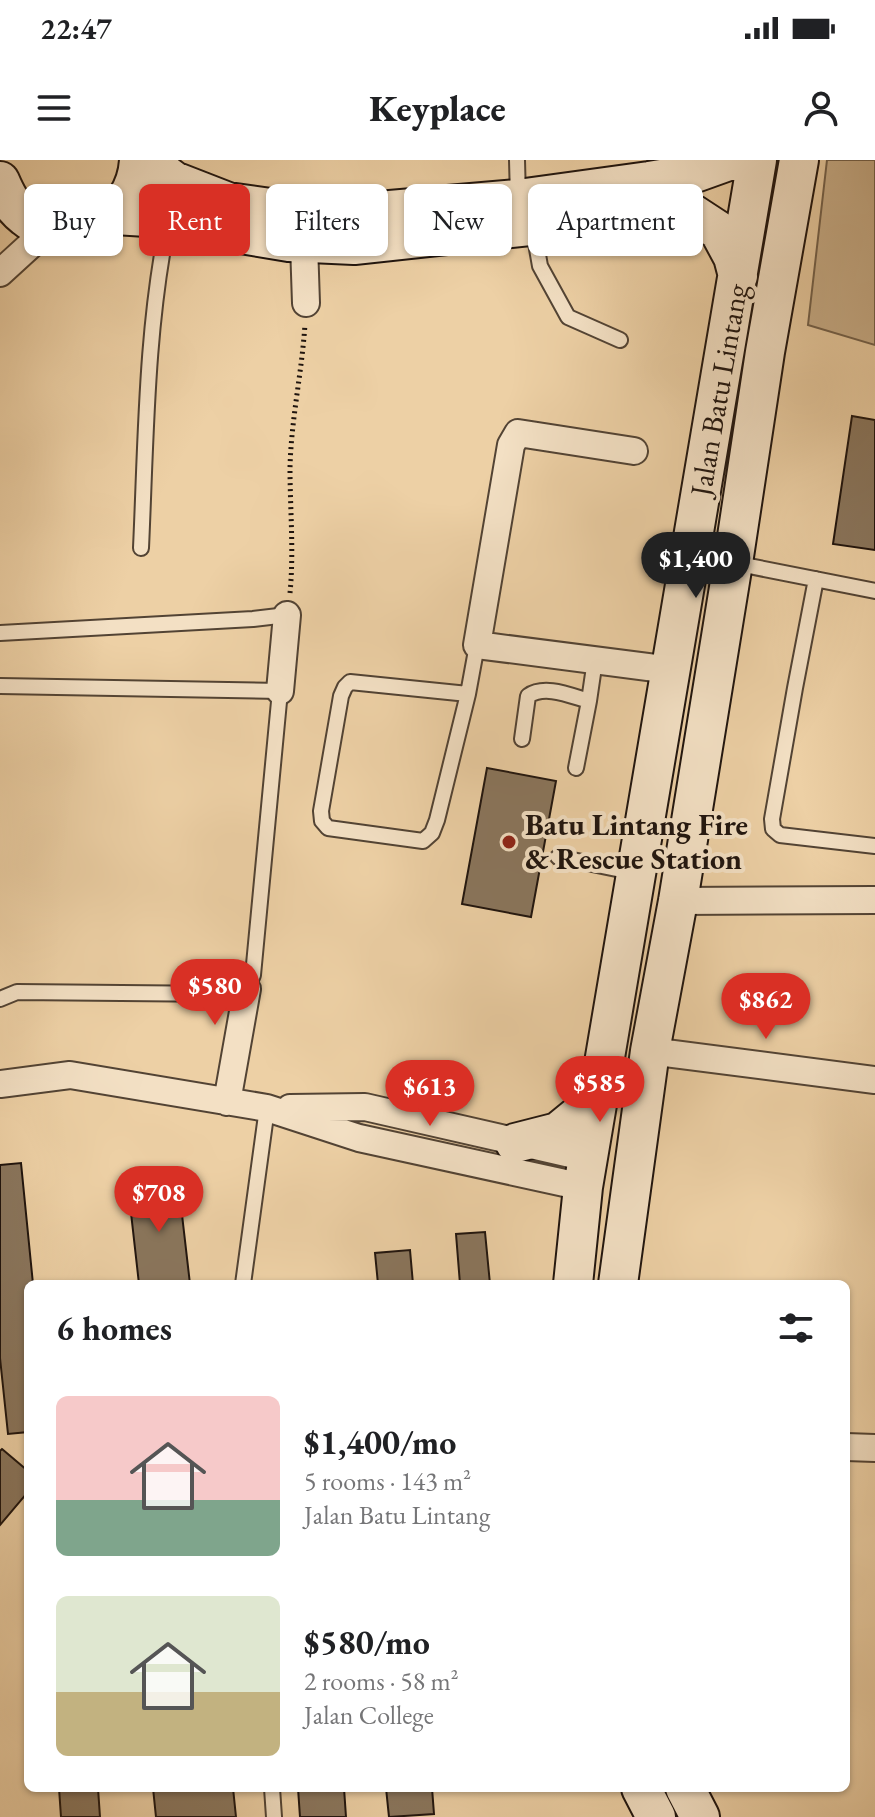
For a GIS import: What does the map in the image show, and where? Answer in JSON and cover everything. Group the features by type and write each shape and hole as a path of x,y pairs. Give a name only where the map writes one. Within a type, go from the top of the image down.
{"main road":[{"path":"123,206 134,188 139,160"},
{"path":"146,160 174,181 228,202 292,211 693,214 719,231 733,257 738,276"},
{"path":"388,238 526,212 692,174 731,160"},
{"name":"Jalan Batu Lintang","path":"574,1280 593,1175 601,1082 757,160"},
{"name":"Jalan Batu Lintang","path":"619,1280 650,1051 678,901 765,352 799,160"},
{"path":"0,181 9,201 24,216"},
{"path":"515,1143 558,1132 580,1114 601,1082"},
{"path":"611,1280 610,1199 593,1175 620,1158 644,1093"},
{"path":"643,1792 656,1817"},
{"path":"687,1792 700,1817"}],"street":[{"path":"0,273 24,251"},
{"path":"304,256 306,303"},
{"path":"634,451 518,433 511,445 477,645 671,670"},
{"path":"280,691 287,615"},
{"path":"678,901 875,900"},
{"path":"227,1102 247,989"},
{"path":"650,1051 875,1080"},
{"path":"0,1084 70,1075 267,1108 365,1107 515,1143 593,1175"},
{"path":"359,1138 351,1128 350,1119 365,1107"},
{"path":"267,1108 359,1138 593,1175"},
{"path":"850,1447 875,1448"}],"lane":[{"path":"517,160 540,266 568,317 620,340"},
{"path":"141,548 151,345 161,256"},
{"path":"733,563 875,591"},
{"path":"816,579 772,819 773,829 780,835 875,846"},
{"path":"0,633 287,615"},
{"path":"468,694 350,682 341,696 321,811 322,821 328,828 423,841 432,833 468,694 477,645"},
{"path":"576,768 595,660"},
{"path":"0,686 280,691 253,975 247,989 226,994 17,992 0,999"},
{"path":"522,739 528,696 537,690 589,701"},
{"path":"558,857 637,873"},
{"path":"244,1280 267,1108"},
{"path":"272,1792 274,1817"}],"path":[{"path":"287,615 291,566 291,455 303,360 306,303"}],"shaded area":[{"path":"827,160 875,160 875,345 808,325"}],"building":[{"path":"852,416 875,420 875,550 833,544"},
{"name":"Batu Lintang Fire & Rescue Station","path":"487,768 556,781 531,917 462,904"},
{"path":"21,1163 33,1280 24,1280 24,1432 8,1434 0,1358 0,1165"},
{"path":"178,1180 190,1280 139,1280 128,1186"},
{"path":"485,1232 490,1280 460,1280 456,1234"},
{"path":"410,1250 413,1280 378,1280 375,1253"},
{"path":"2,1449 24,1468 24,1497 0,1525"},
{"path":"59,1792 98,1792 100,1817 61,1817"},
{"path":"153,1792 233,1792 236,1817 156,1817"},
{"path":"298,1792 344,1792 346,1817 300,1817"},
{"path":"386,1792 432,1792 434,1814 389,1817"}],"place":[{"name":"Batu Lintang Fire & Rescue Station","path":"509,842"}]}
